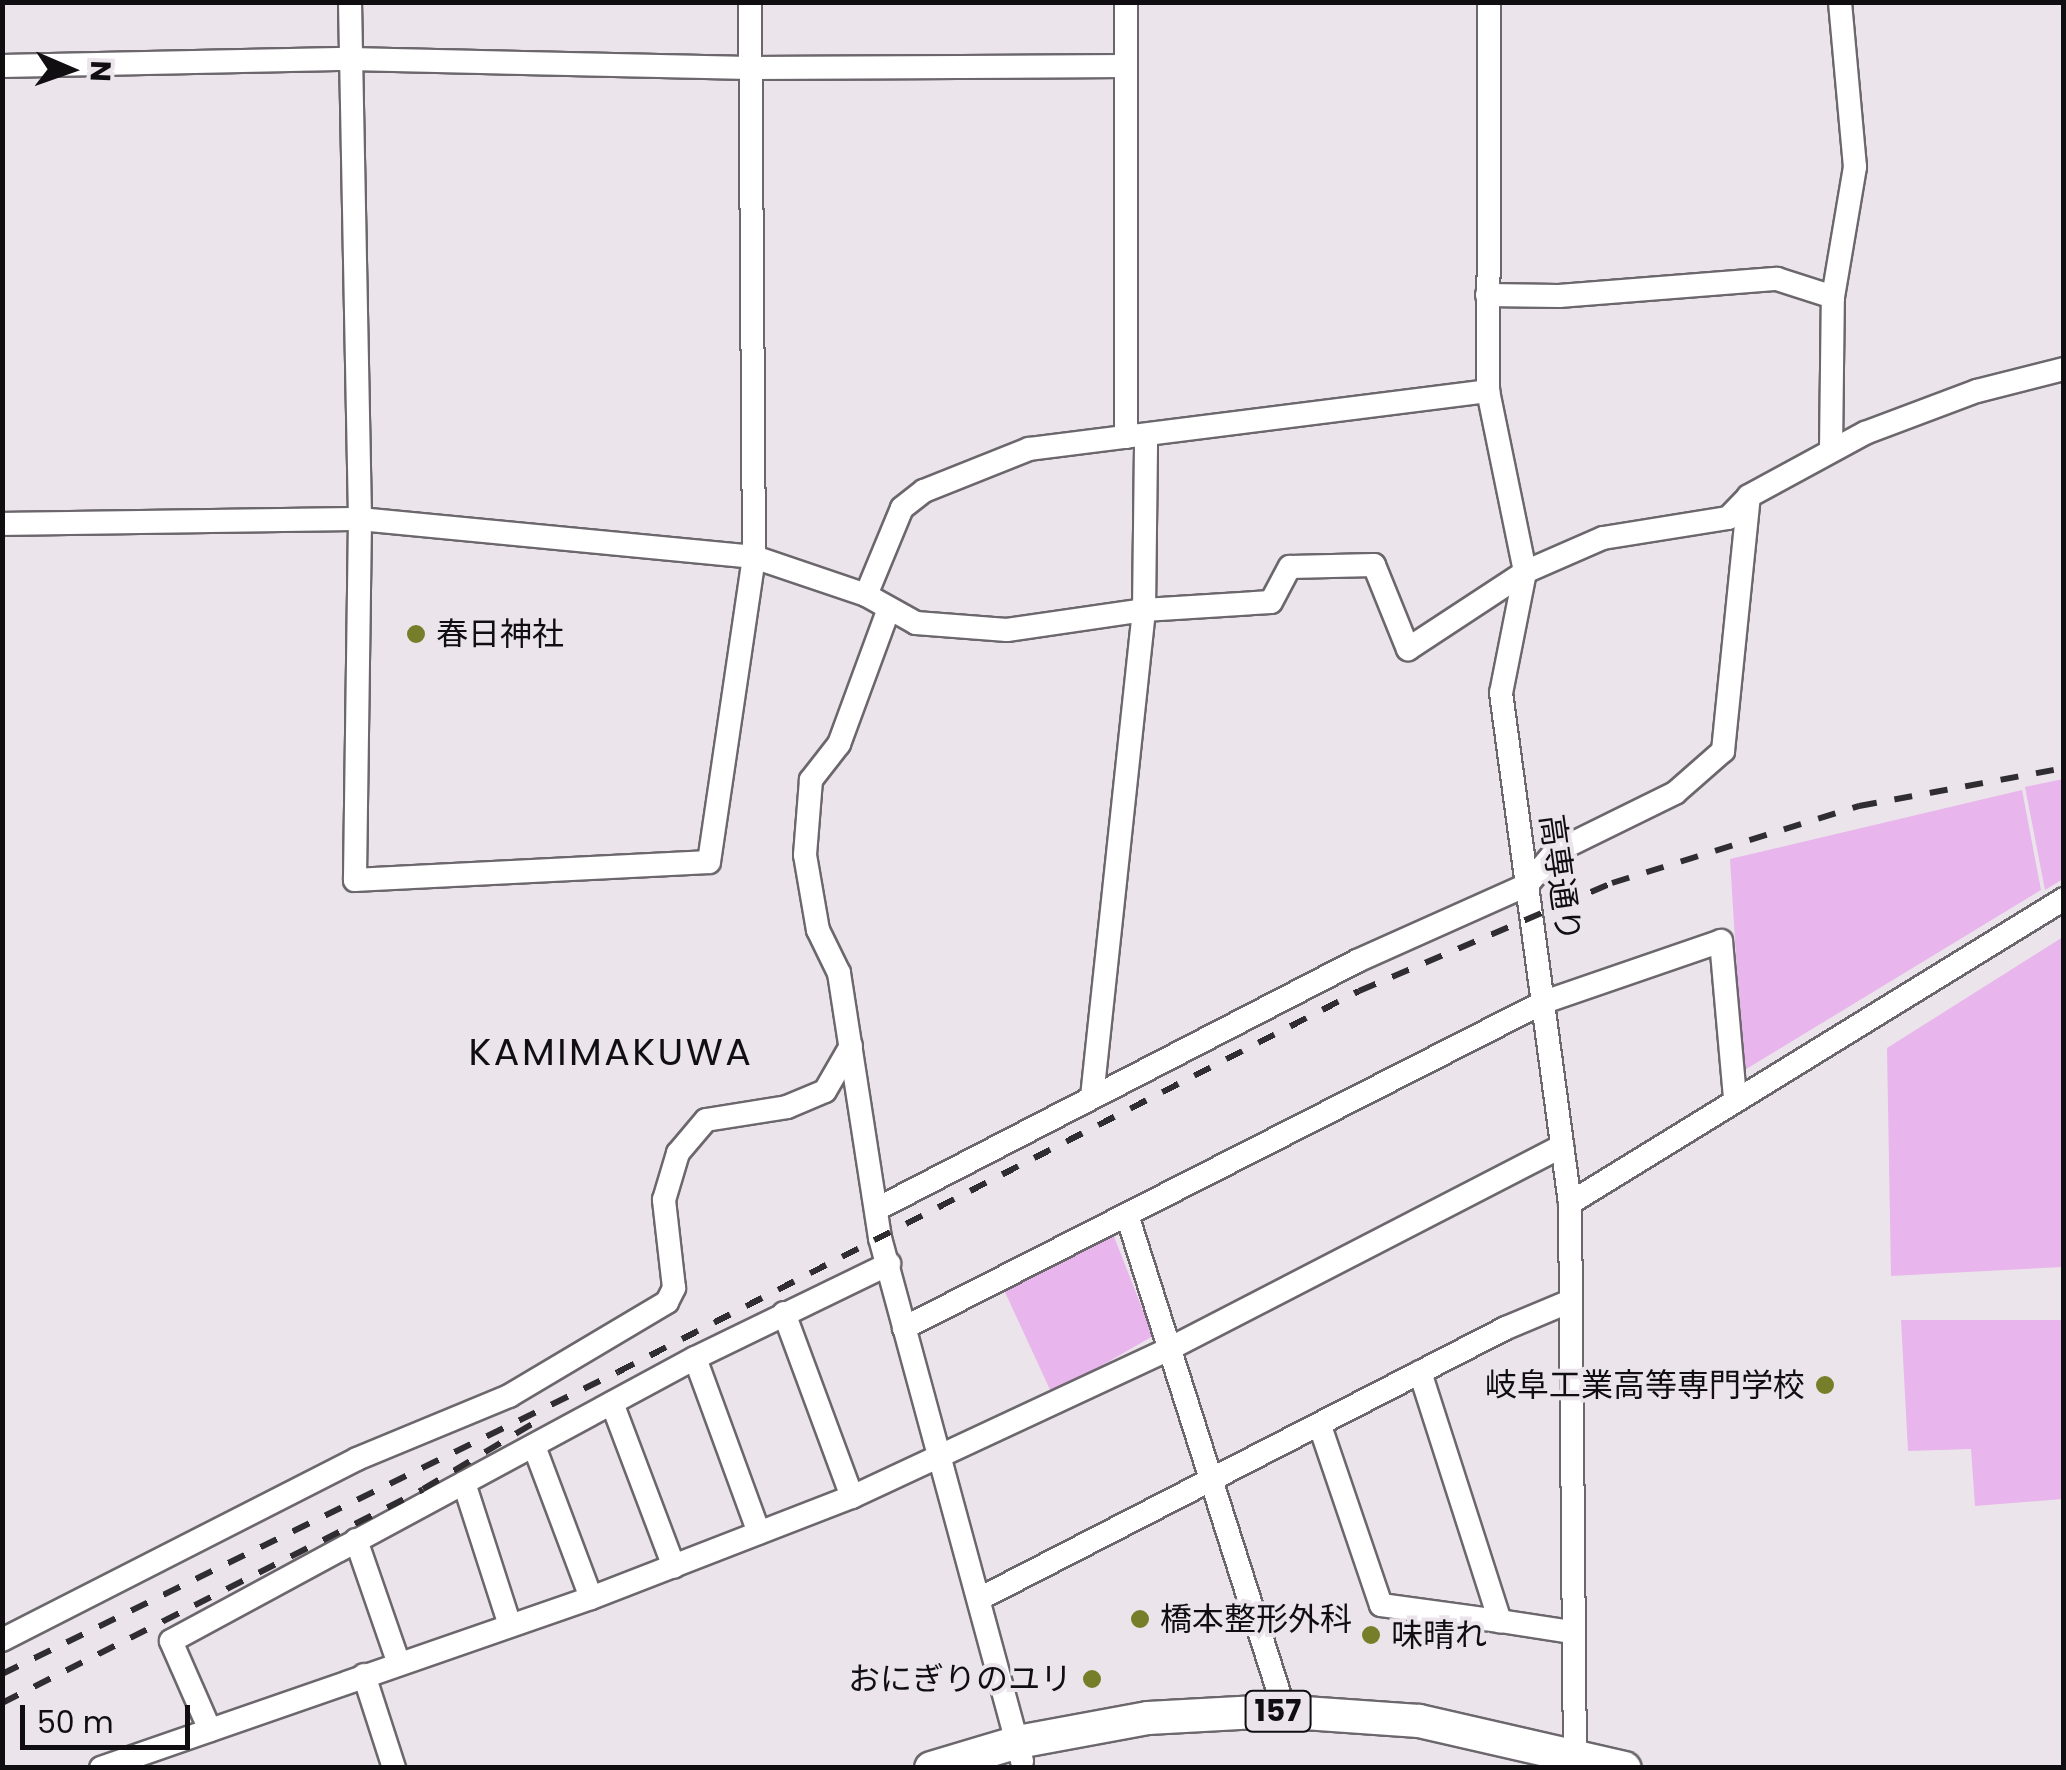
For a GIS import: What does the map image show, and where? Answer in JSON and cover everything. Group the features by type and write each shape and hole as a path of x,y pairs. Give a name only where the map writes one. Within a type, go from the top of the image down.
{"highway":[{"name":"157","path":"1014,1757 1148,1718 1284,1712 1419,1721 1567,1762"},
{"name":"157","path":"931,1768 1150,1740 1276,1734 1419,1742 1625,1768"}],"street":[{"path":"350,2 360,519 355,880 710,862 754,557 750,2"},
{"path":"1092,1097 1144,610 1126,2"},
{"name":"高専通り","path":"1489,2 1488,392 1525,572 1502,693 1570,1203 1572,1632 1567,1762"},
{"path":"1831,450 1833,297 1855,167 1840,2"},
{"path":"2,66 350,59 750,68 1126,66"},
{"path":"1487,295 1559,296 1778,278 1833,297"},
{"path":"2,524 360,519 754,557 866,595 888,611 916,622 1007,630 1144,610 1271,602 1290,567 1374,565 1408,649 1525,572 1603,538 1728,518 1749,496 1831,450 1977,391 2064,369"},
{"path":"866,595 902,508 924,491 1029,449 1488,392"},
{"path":"877,1209 1357,961 1527,885 1555,852 1675,793 1723,751 1749,496"},
{"path":"888,611 840,744 811,780 805,814 805,856 818,930 839,973 852,1042 854,1088 904,1328 981,1598 1014,1757"},
{"path":"1570,1203 1734,1098 2064,899"},
{"path":"904,1328 1544,1002 1721,942 1734,1098"},
{"path":"2,1640 357,1459 509,1396 667,1302 674,1288 664,1200 678,1153 706,1120 787,1106 825,1091 852,1042"},
{"path":"101,1768 398,1661 591,1598 852,1497 1170,1348 1562,1146"},
{"path":"1127,1215 1284,1712"},
{"path":"210,1730 171,1641 695,1358 890,1264"},
{"path":"981,1598 1420,1372 1568,1302"},
{"path":"784,1313 852,1497"},
{"path":"695,1358 759,1533"},
{"path":"1420,1372 1500,1621"},
{"path":"612,1403 674,1567"},
{"path":"1320,1426 1381,1605 1572,1632"},
{"path":"534,1446 591,1598"},
{"path":"464,1483 510,1625"},
{"path":"356,1540 398,1661"},
{"path":"364,1675 394,1768"}],"shaded area":[{"path":"2063,779 2063,879 2045,890 2025,787"},
{"path":"2022,790 2041,890 1743,1071 1730,859"},
{"path":"2063,937 2063,1267 1891,1276 1887,1048"},
{"path":"1111,1229 1153,1336 1052,1394 1004,1290"},
{"path":"1901,1320 2063,1320 2063,1499 1975,1506 1971,1449 1908,1451"}],"railway":[{"path":"2,1674 618,1372 1359,991 1612,883 1859,806 2064,768"},
{"path":"2,1703 423,1489 532,1424"}],"place":[{"name":"春日神社","path":"416,634"},
{"name":"岐阜工業高等専門学校","path":"1825,1385"},
{"name":"橋本整形外科","path":"1140,1619"},
{"name":"味晴れ","path":"1371,1635"},
{"name":"おにぎりのユリ","path":"1092,1679"}],"district":[{"name":"KAMIMAKUWA","path":"611,1052"}]}
